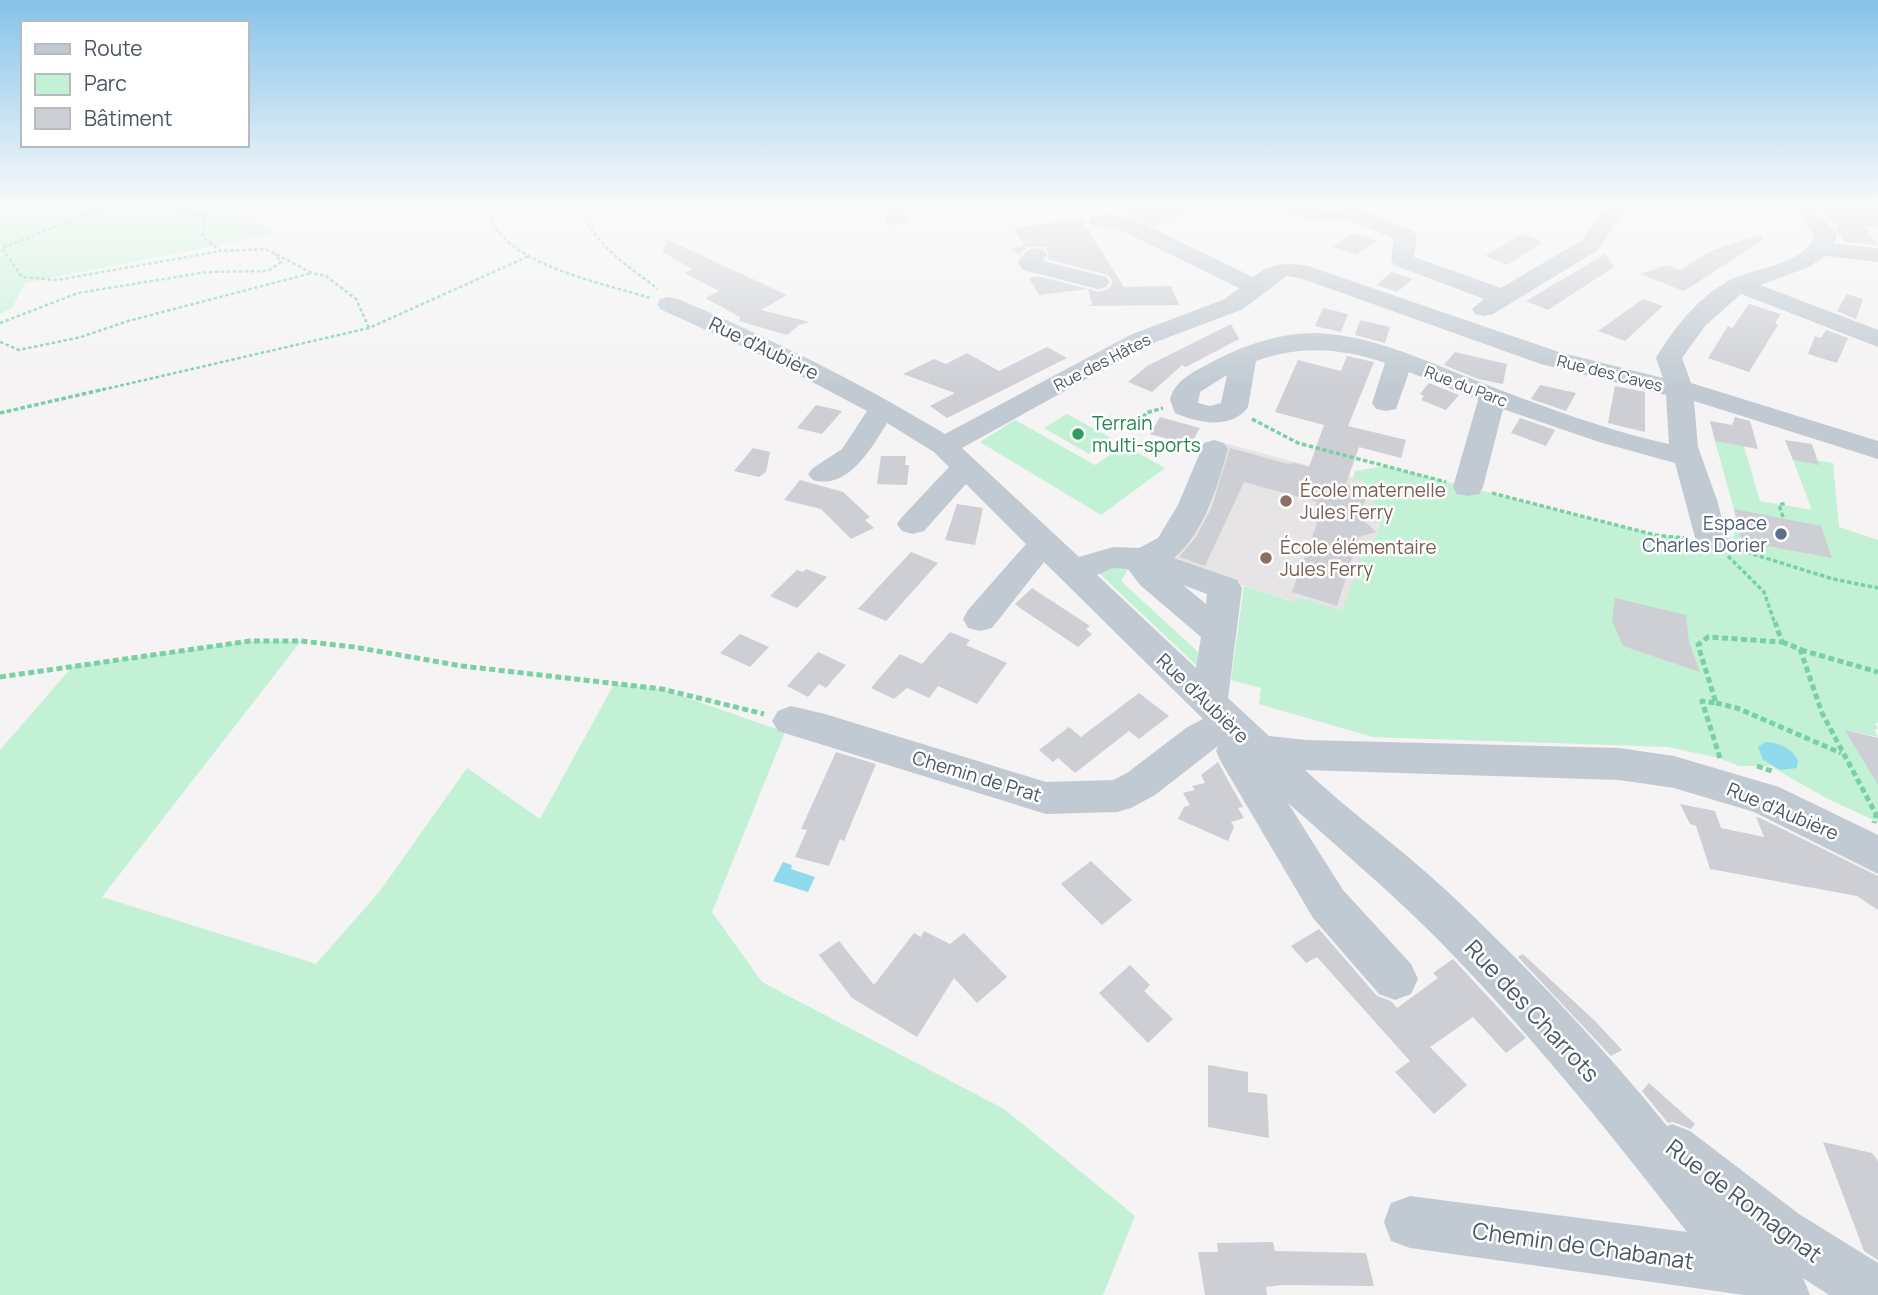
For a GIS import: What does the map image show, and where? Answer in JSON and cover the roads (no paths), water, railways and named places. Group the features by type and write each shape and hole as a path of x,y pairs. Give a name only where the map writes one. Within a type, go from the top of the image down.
{"street":[{"path":"1037,266 1098,282 1059,298"},
{"path":"1214,266 1255,287"},
{"path":"1419,266 1502,297"},
{"path":"1457,326 1554,266"},
{"path":"1712,541 1688,457 1679,388 1669,358 1680,338 1728,292 1738,285 1788,266"},
{"name":"Rue des Hâtes","path":"913,524 955,456 1139,340 1221,311 1273,273 1286,269 1298,270 1457,326"},
{"path":"1738,285 1878,339"},
{"name":"Rue d'Aubière","path":"669,304 806,367 883,408 955,456 1236,729 1306,755 1619,764 1674,772 1765,799 1822,825 1876,840"},
{"name":"Rue des Caves","path":"1457,326 1585,369 1657,386 1679,388 1766,424 1878,450"},
{"path":"1853,329 1878,360"},
{"name":"Rue du Parc","path":"1243,359 1234,407 1225,414 1196,412 1185,407 1183,400 1186,390 1201,378 1243,359 1272,347 1313,341 1361,348 1540,414 1688,457"},
{"path":"1386,403 1399,360"},
{"path":"1468,487 1493,396"},
{"path":"823,474 853,455 883,408"},
{"path":"1139,559 1163,551 1177,535 1208,471 1214,449"},
{"path":"980,619 1033,554 1046,547"},
{"path":"1073,573 1100,560 1118,557 1139,559 1225,588 1219,633 1236,729 1235,751 1328,904 1395,979"},
{"name":"Chemin de Prat","path":"791,721 825,729 1046,798 1118,796 1141,784 1199,739 1236,729"},
{"name":"Rue des Charrots","path":"1236,729 1298,788 1431,904 1528,1004 1616,1101 1707,1216 1769,1282"},
{"name":"Rue de Romagnat","path":"1616,1101 1706,1178 1780,1233 1878,1294"},
{"name":"Chemin de Chabanat","path":"1410,1222 1769,1282"}],"water":[{"path":"1765,742 1775,743 1792,752 1798,760 1797,768 1781,770 1763,760 1758,747"},
{"path":"783,862 792,865 791,869 815,877 808,892 773,881"}],"place":[{"name":"Terrain multi-sports","path":"1078,434"},
{"name":"École maternelle Jules Ferry","path":"1286,501"},
{"name":"Espace Charles Dorier","path":"1781,534"},
{"name":"École élémentaire Jules Ferry","path":"1266,558"}]}
